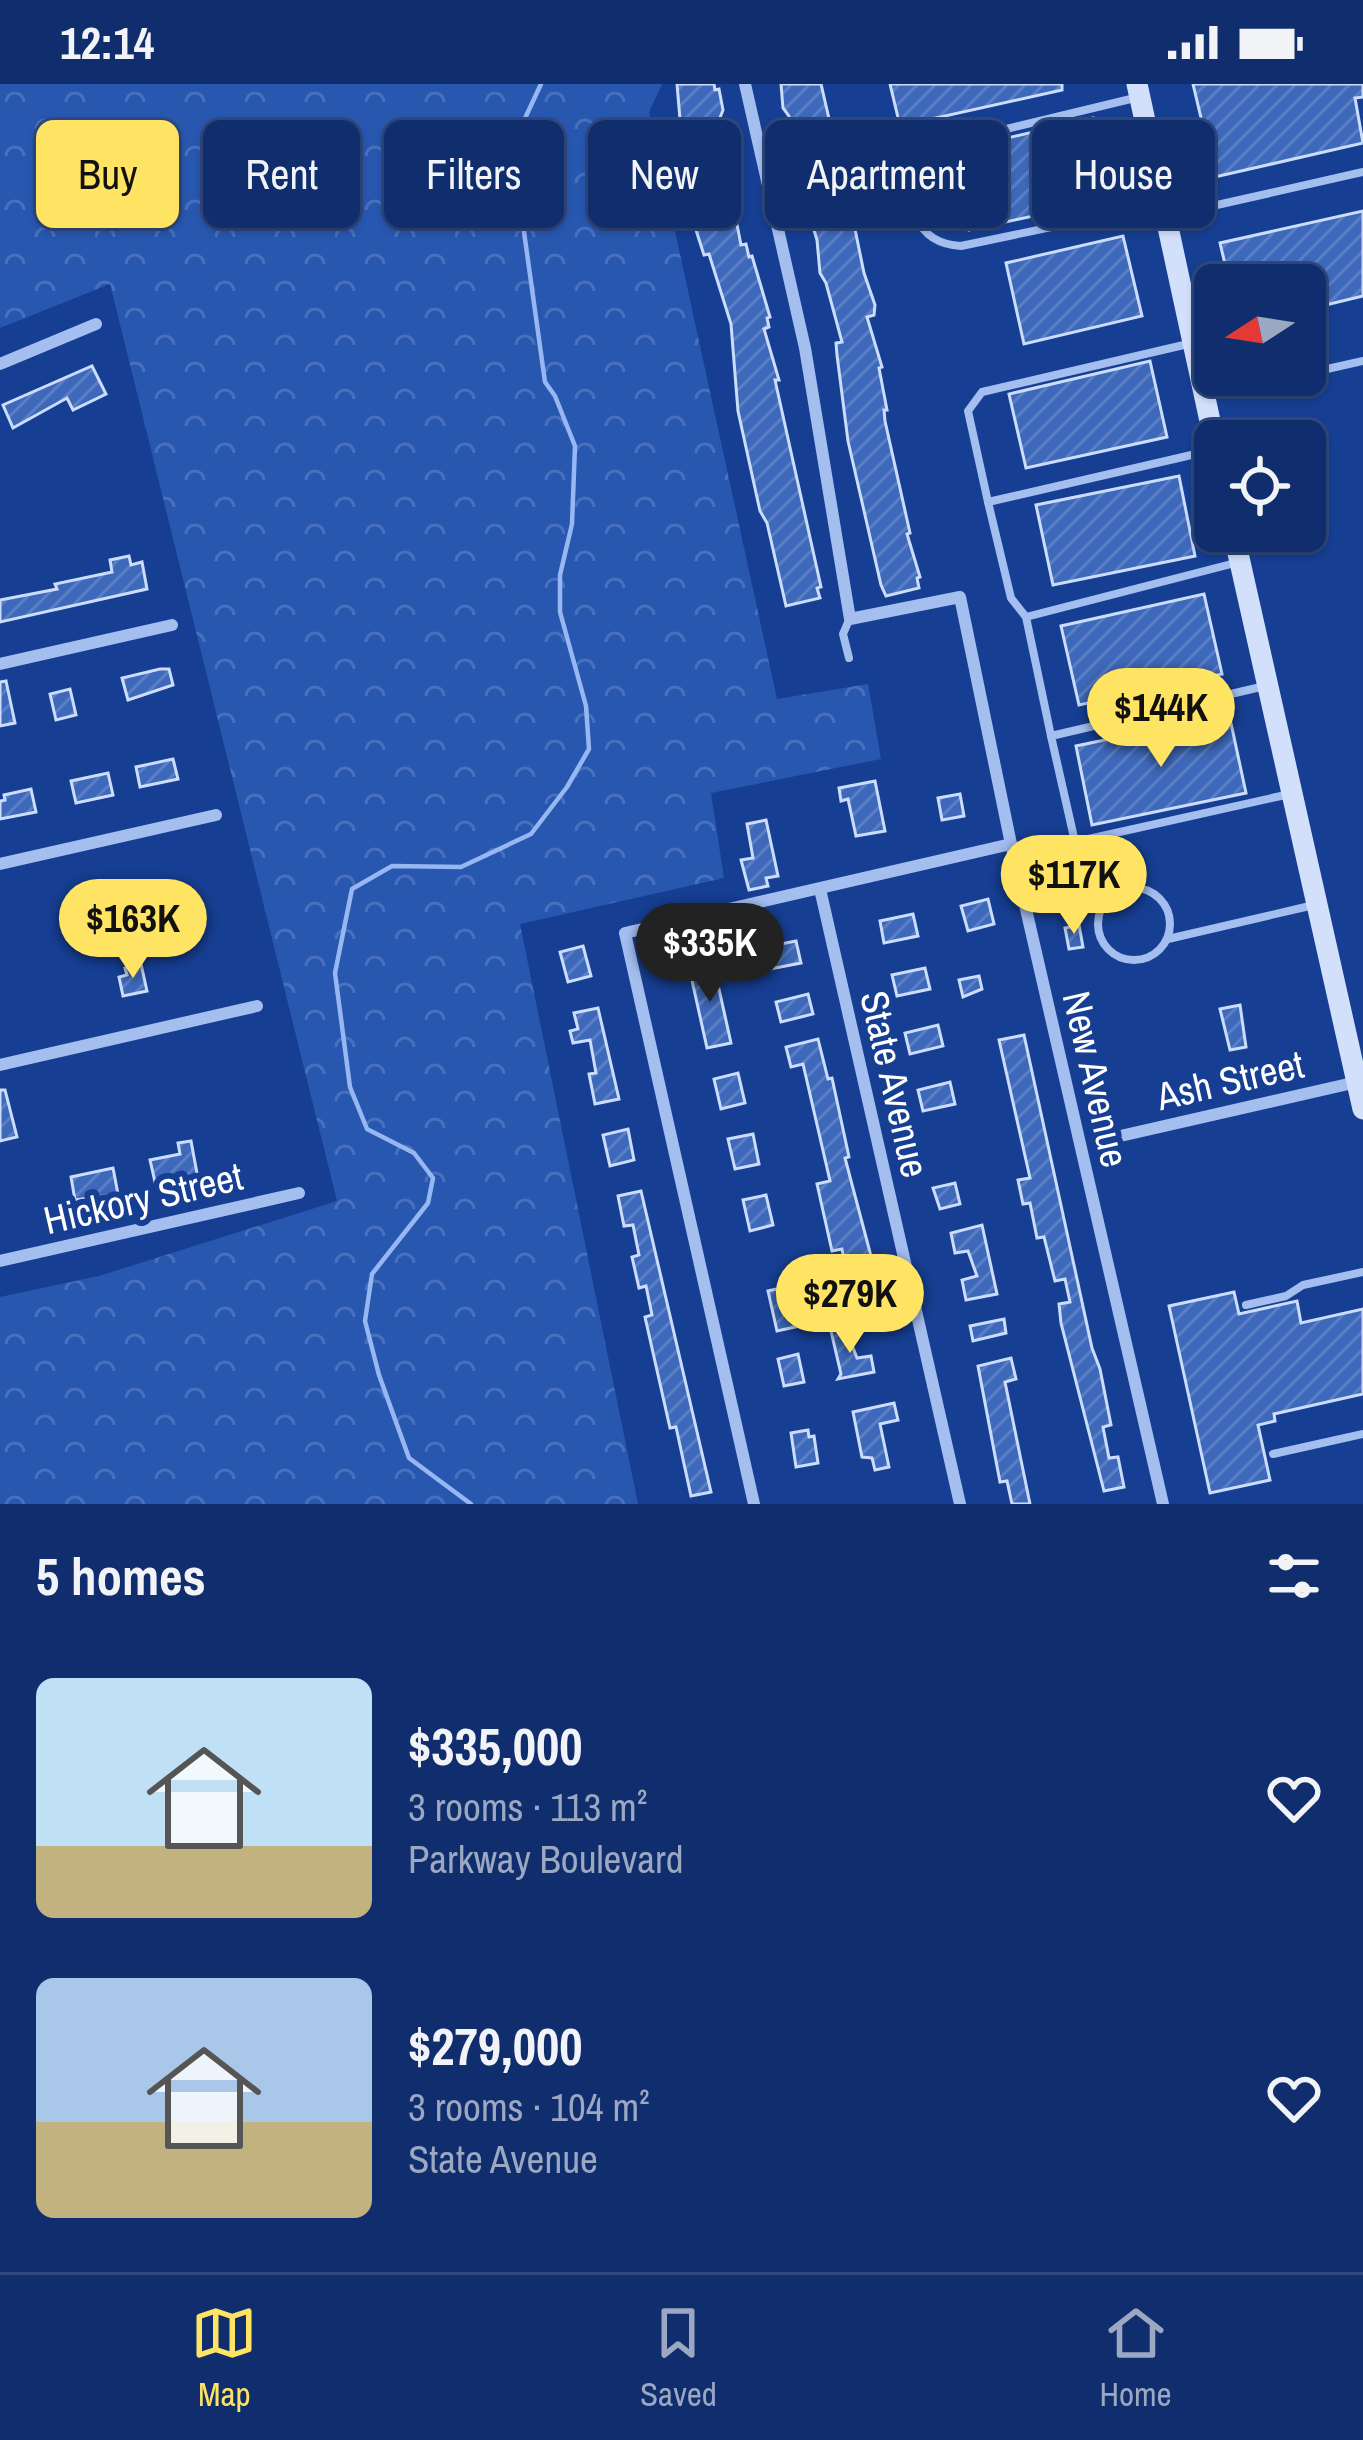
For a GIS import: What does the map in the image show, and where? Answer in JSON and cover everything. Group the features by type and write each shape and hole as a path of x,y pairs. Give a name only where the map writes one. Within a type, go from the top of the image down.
{"street":[{"path":"746,84 806,348 850,619"},
{"path":"1169,228 1194,342"},
{"path":"0,364 97,324"},
{"path":"1205,397 1210,420"},
{"path":"1238,552 1363,1109"},
{"name":"New Avenue","path":"850,619 960,596 1011,844 1163,1504"},
{"path":"0,664 172,625"},
{"path":"0,864 216,815"},
{"path":"754,1504 625,933 1011,844"},
{"name":"State Avenue","path":"820,889 960,1504"},
{"path":"0,1065 257,1006"},
{"name":"Ash Street","path":"1116,1137 1357,1082"},
{"name":"Hickory Street","path":"0,1261 299,1192"}],"lane":[{"path":"1063,228 961,246 932,240 917,223 907,153 1138,91"},
{"path":"1215,200 1363,172"},
{"path":"1194,342 982,392 968,411 1010,598 1026,617 1075,842 1291,794"},
{"path":"1326,370 1363,361"},
{"path":"1205,397 1210,396"},
{"path":"988,502 1194,452"},
{"path":"1026,617 1240,562"},
{"path":"849,658 843,634 850,619"},
{"path":"1051,736 1267,686"},
{"path":"1168,940 1166,906 1148,890 1123,889 1103,904 1098,929 1102,941 1119,958 1142,960 1168,940 1315,905"},
{"path":"1246,1305 1286,1296 1303,1285 1363,1272"},
{"path":"1273,1454 1363,1434"}],"green space":[{"path":"0,84 662,84 649,112 651,120 588,120 588,228 674,228 777,699 868,684 881,759 711,793 724,878 520,924 638,1504 0,1504 0,1297 99,1276 337,1201 110,284 0,328"}],"building":[{"path":"677,84 714,84 719,89 723,110 719,120 680,120"},
{"path":"781,84 821,84 829,120 790,120 783,108"},
{"path":"890,84 1062,84 1062,90 927,120 899,120"},
{"path":"1193,84 1363,84 1363,97 1355,98 1363,143 1215,177 1215,120 1202,120"},
{"path":"1032,132 1032,216 1008,221 1008,138"},
{"path":"1363,211 1363,296 1326,305 1326,264 1225,264 1220,243"},
{"path":"695,228 738,228 741,245 746,244 752,256 770,317 764,329 779,380 775,380 820,598 786,606 738,411 731,324 709,254 704,255"},
{"path":"813,228 855,228 875,305 874,315 867,317 882,367 885,421 919,588 886,596 881,585 848,441 836,343 842,342 820,273"},
{"path":"1123,236 1142,316 1024,344 1006,263"},
{"path":"1150,361 1167,437 1026,468 1009,394"},
{"path":"92,366 106,394 73,410 67,398 13,428 3,405"},
{"path":"1179,476 1195,556 1053,585 1036,505"},
{"path":"129,556 131,565 142,562 147,589 0,622 0,600 112,572 110,560"},
{"path":"1204,594 1222,674 1079,705 1061,626"},
{"path":"169,669 173,685 128,700 122,678"},
{"path":"6,681 15,723 0,726 0,682"},
{"path":"70,689 76,715 56,720 50,694"},
{"path":"1229,714 1246,793 1092,825 1076,746"},
{"path":"173,759 178,779 140,787 136,767"},
{"path":"108,773 113,795 76,803 71,781"},
{"path":"875,781 885,831 856,836 848,799 841,801 839,788"},
{"path":"31,789 36,812 0,819 4,795"},
{"path":"960,794 964,816 942,820 938,798"},
{"path":"766,820 778,876 766,878 768,886 749,890 741,860 753,858 747,824"},
{"path":"988,899 994,924 968,931 961,906"},
{"path":"913,914 918,936 884,943 880,921"},
{"path":"1079,925 1083,947 1069,949 1065,928"},
{"path":"796,941 801,963 765,970 760,948"},
{"path":"583,946 591,976 568,982 560,952"},
{"path":"713,962 731,1043 707,1048 689,967"},
{"path":"141,964 147,991 123,996 119,977 127,975 125,968"},
{"path":"925,968 930,989 897,996 892,975"},
{"path":"979,976 982,989 963,997 959,980"},
{"path":"808,994 813,1014 781,1022 776,1002"},
{"path":"1240,1005 1246,1047 1230,1050 1220,1009"},
{"path":"598,1008 619,1099 595,1104 589,1074 596,1073 590,1040 573,1043 570,1031 578,1029 574,1013"},
{"path":"938,1025 943,1046 910,1054 905,1033"},
{"path":"1024,1035 1100,1369 1111,1425 1103,1427 1109,1458 1118,1457 1124,1487 1104,1491 1061,1323 1059,1304 1070,1302 1065,1279 1055,1281 1044,1237 1037,1238 1030,1203 1023,1204 1018,1180 1030,1178 999,1040"},
{"path":"818,1039 828,1079 832,1078 849,1157 845,1158 876,1275 848,1281 842,1249 832,1251 817,1184 830,1181 803,1064 791,1067 786,1047"},
{"path":"738,1073 745,1103 721,1109 714,1079"},
{"path":"950,1082 955,1104 923,1111 918,1090"},
{"path":"0,1090 5,1090 17,1137 0,1141"},
{"path":"628,1129 634,1160 610,1166 603,1135"},
{"path":"753,1134 759,1164 735,1169 728,1139"},
{"path":"191,1141 199,1184 188,1186 185,1176 155,1182 150,1160 180,1154 178,1143"},
{"path":"113,1168 118,1194 75,1200 71,1177"},
{"path":"955,1183 960,1204 940,1209 933,1188"},
{"path":"641,1191 711,1492 691,1496 645,1317 652,1315 646,1286 639,1288 632,1257 639,1255 633,1225 624,1226 618,1196"},
{"path":"766,1195 773,1225 750,1231 743,1200"},
{"path":"982,1225 997,1294 966,1300 962,1280 977,1276 968,1251 955,1253 951,1233"},
{"path":"794,1285 804,1325 777,1331 768,1291"},
{"path":"1234,1292 1239,1314 1297,1301 1301,1323 1363,1309 1363,1394 1274,1414 1275,1421 1258,1425 1270,1480 1210,1493 1169,1306"},
{"path":"1004,1319 1006,1333 973,1341 970,1326"},
{"path":"845,1327 857,1358 871,1356 874,1372 838,1379 841,1374 831,1331"},
{"path":"798,1354 804,1382 784,1386 778,1359"},
{"path":"1011,1358 1016,1379 1005,1382 1030,1504 1012,1504 1007,1481 1000,1482 978,1366"},
{"path":"894,1403 898,1420 880,1424 889,1467 875,1470 872,1458 862,1457 853,1412"},
{"path":"808,1430 809,1437 814,1436 818,1463 796,1467 791,1433"}],"waterway":[{"path":"471,1504 409,1458 365,1321 372,1274 428,1203 433,1178 414,1153 367,1129 350,1087 335,973 352,889 392,866 461,867 531,834 589,749 586,706 560,612 560,575 572,524 575,446 545,382 512,146 541,84"}]}
